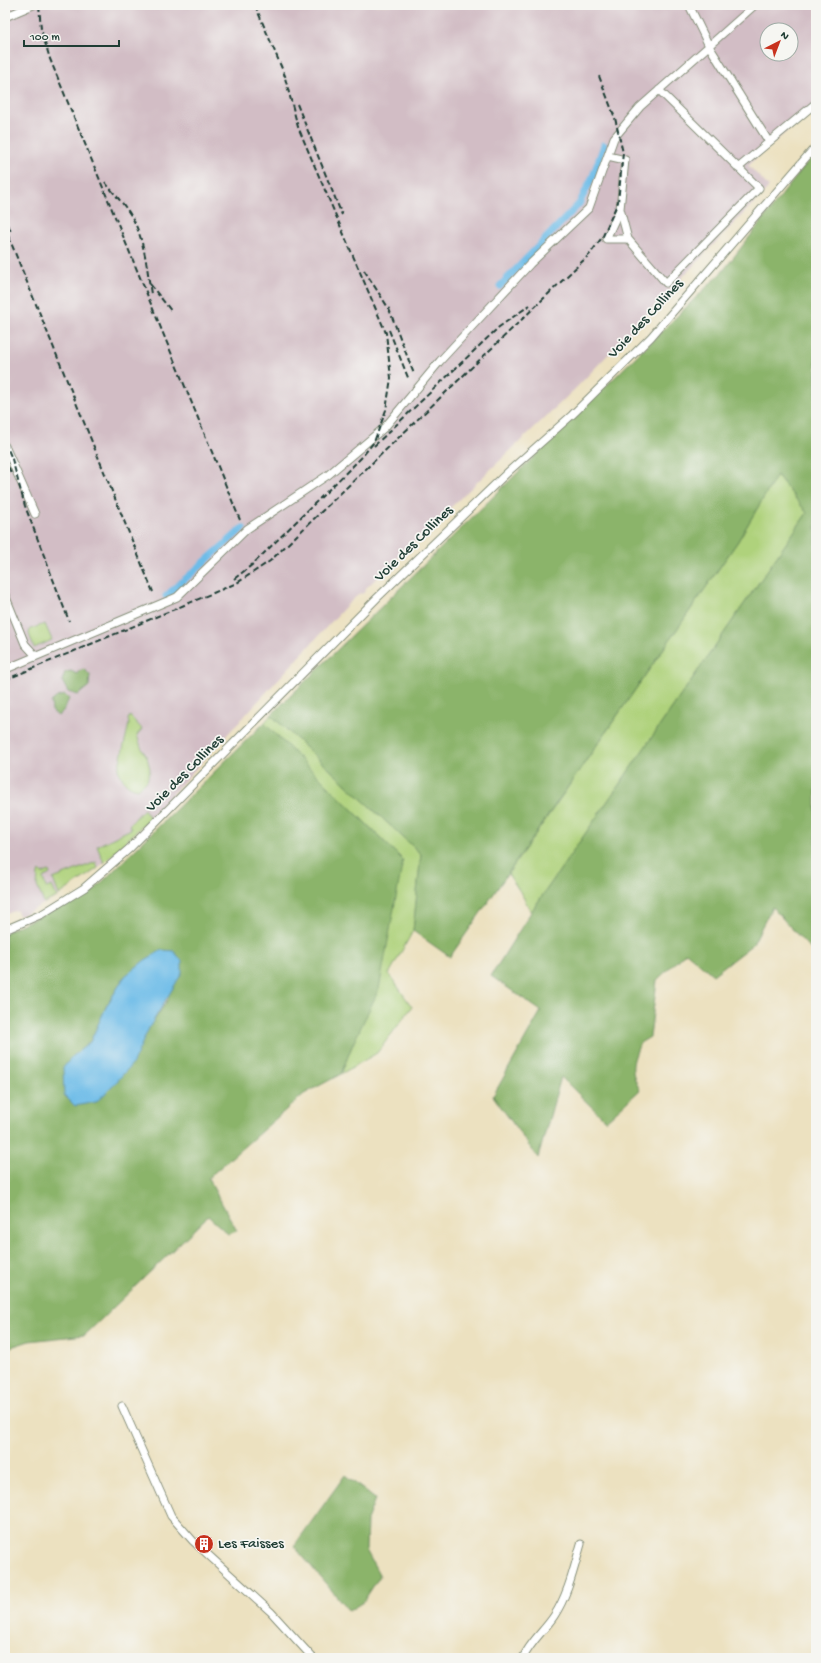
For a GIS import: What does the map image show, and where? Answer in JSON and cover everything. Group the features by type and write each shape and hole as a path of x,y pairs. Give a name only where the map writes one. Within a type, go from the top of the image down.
{"street":[{"path":"5,17 33,5"},
{"path":"689,5 709,46 769,142"},
{"path":"6,669 177,597 247,530 328,475 385,427 456,344 530,264 589,208 614,138 640,107 756,5"},
{"path":"620,210 628,239 666,283 759,188 660,90"},
{"path":"738,168 816,103"},
{"name":"Voie des Collines","path":"5,930 42,914 84,888 130,848 377,598 509,471 572,414 651,336 816,146"},
{"path":"608,156 625,160 620,210 606,239 628,239"},
{"path":"5,446 35,514"},
{"path":"5,595 25,644 36,656"},
{"path":"122,1406 171,1516 192,1541 270,1612 313,1658"},
{"path":"523,1658 529,1646 554,1616 566,1593 581,1544"}],"shaded area":[{"path":"5,5 816,5 816,106 748,165 769,187 575,389 365,589 366,590 362,594 360,593 346,606 153,815 115,853 96,870 55,898 20,916 16,910 5,915"}],"green space":[{"path":"816,151 816,955 772,907 753,944 713,975 686,952 657,980 650,1037 640,1043 633,1066 634,1077 640,1090 606,1121 561,1077 538,1158 493,1096 541,1011 491,976 531,912 807,513 777,475 738,541 450,957 413,931 421,854 271,715 723,271"},
{"path":"777,475 807,513 531,912 521,893 508,874 738,541"},
{"path":"45,624 52,640 34,648 29,634 30,629"},
{"path":"84,669 90,675 89,686 78,695 68,692 62,681 65,672 71,671 77,674 79,671"},
{"path":"65,695 69,699 63,711 58,716 52,711 51,702 57,697"},
{"path":"271,715 421,854 413,931 389,974 412,1007 377,1053 341,1074 352,1046 403,860 264,723"},
{"path":"130,716 142,729 137,735 141,747 147,757 150,769 147,781 138,789 128,785 123,780 118,770 129,724 128,719"},
{"path":"264,723 403,860 379,989 352,1046 341,1074 304,1094 208,1178 237,1231 228,1234 208,1216 85,1335 29,1341 5,1349 5,932 91,893","holes":["125,976 169,998 149,1028 72,1057 90,1042 107,1005"]},
{"path":"144,809 150,818 104,863 97,846 131,829 129,825"},
{"path":"96,862 98,868 59,895 53,879"},
{"path":"40,871 42,874 49,871 50,874 43,878 46,888 52,886 57,897 44,903 37,886 38,873"},
{"path":"345,1475 375,1499 367,1520 366,1550 380,1576 363,1602 349,1611 294,1546"}],"water":[{"path":"162,950 174,951 182,961 182,973 149,1028 133,1063 112,1087 96,1102 75,1106 64,1095 63,1068 72,1057 90,1042 107,1005 125,976 145,960"}],"waterway":[{"path":"500,286 579,204 593,176 604,145"},
{"path":"166,596 243,528"}],"railway":[{"path":"39,5 41,29 50,59 240,520"},
{"path":"255,5 286,78"},
{"path":"234,579 253,564 361,458 374,442 386,410 391,378 386,333 298,127 284,74"},
{"path":"5,680 237,583 270,561 590,254 603,236 618,202 623,153 615,118 599,76"},
{"path":"297,104 342,215"},
{"path":"105,182 127,209 137,228 145,256 151,294"},
{"path":"5,217 11,232"},
{"path":"5,228 153,592"},
{"path":"364,270 389,309 414,374"},
{"path":"150,284 172,312"},
{"path":"374,446 499,327 530,305"},
{"path":"389,330 409,380"},
{"path":"5,442 12,459 25,506 69,621"},
{"path":"5,459 11,473"}],"place":[{"name":"Les Faisses","path":"204,1544"}]}
